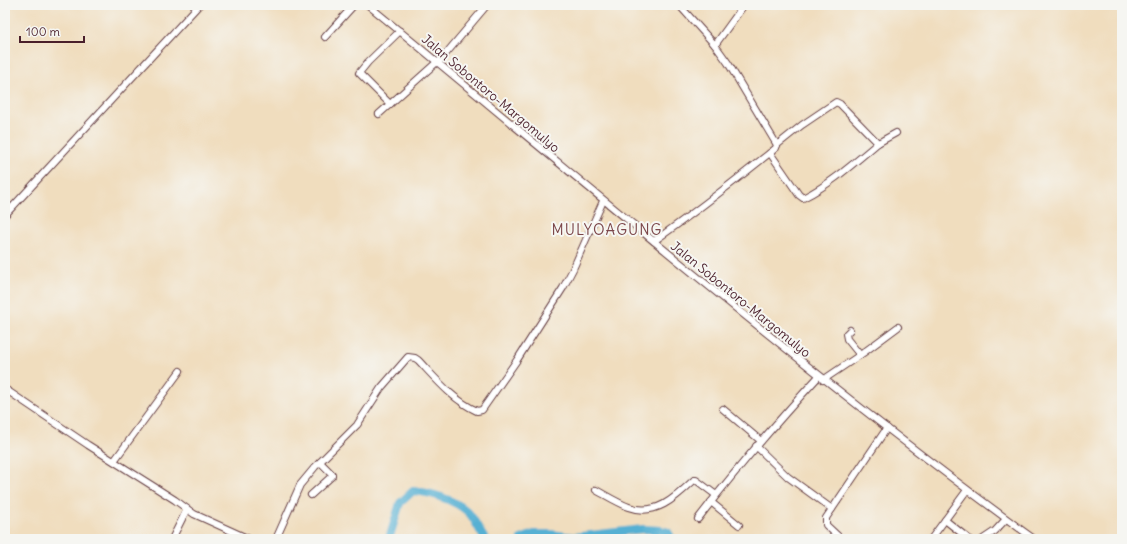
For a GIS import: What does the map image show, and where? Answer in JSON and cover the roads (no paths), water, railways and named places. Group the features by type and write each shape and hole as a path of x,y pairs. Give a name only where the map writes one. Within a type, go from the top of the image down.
{"street":[{"path":"5,215 200,5"},
{"path":"325,37 354,5"},
{"name":"Jalan Sobontoro-Margomulyo","path":"368,5 821,378 967,490 1034,539"},
{"path":"379,114 437,63 487,5"},
{"path":"679,5 715,45 728,62 777,146"},
{"path":"715,45 744,5"},
{"path":"390,104 359,73 368,62 400,31"},
{"path":"654,242 770,153 794,130 836,102 840,104 878,143"},
{"path":"770,153 799,195 803,198 816,192 878,143 896,133"},
{"path":"276,539 300,485 320,462 357,425 378,392 408,357 418,360 438,382 464,403 475,410 482,410 517,360 563,288 573,269 603,200"},
{"path":"698,519 756,446 821,378 860,355 898,327"},
{"path":"850,330 846,334 847,339 860,355"},
{"path":"114,461 180,371"},
{"path":"5,389 202,519 249,539"},
{"path":"723,409 761,441"},
{"path":"841,539 826,525 826,518 887,428"},
{"path":"756,446 788,478 832,509"},
{"path":"311,495 332,476 332,474 320,462"},
{"path":"596,490 629,507 637,509 660,507 676,496 694,480 716,495"},
{"path":"931,539 967,490"},
{"path":"711,502 739,525"},
{"path":"172,539 187,509"},
{"path":"983,539 995,531 1006,519"},
{"path":"945,520 968,539"}],"waterway":[{"path":"389,539 400,503 413,491 442,497 463,508 468,512 485,539"},
{"path":"521,539 534,534 551,534 573,537 643,529 668,532 672,539"}],"district":[{"name":"MULYOAGUNG","path":"607,230"}]}
